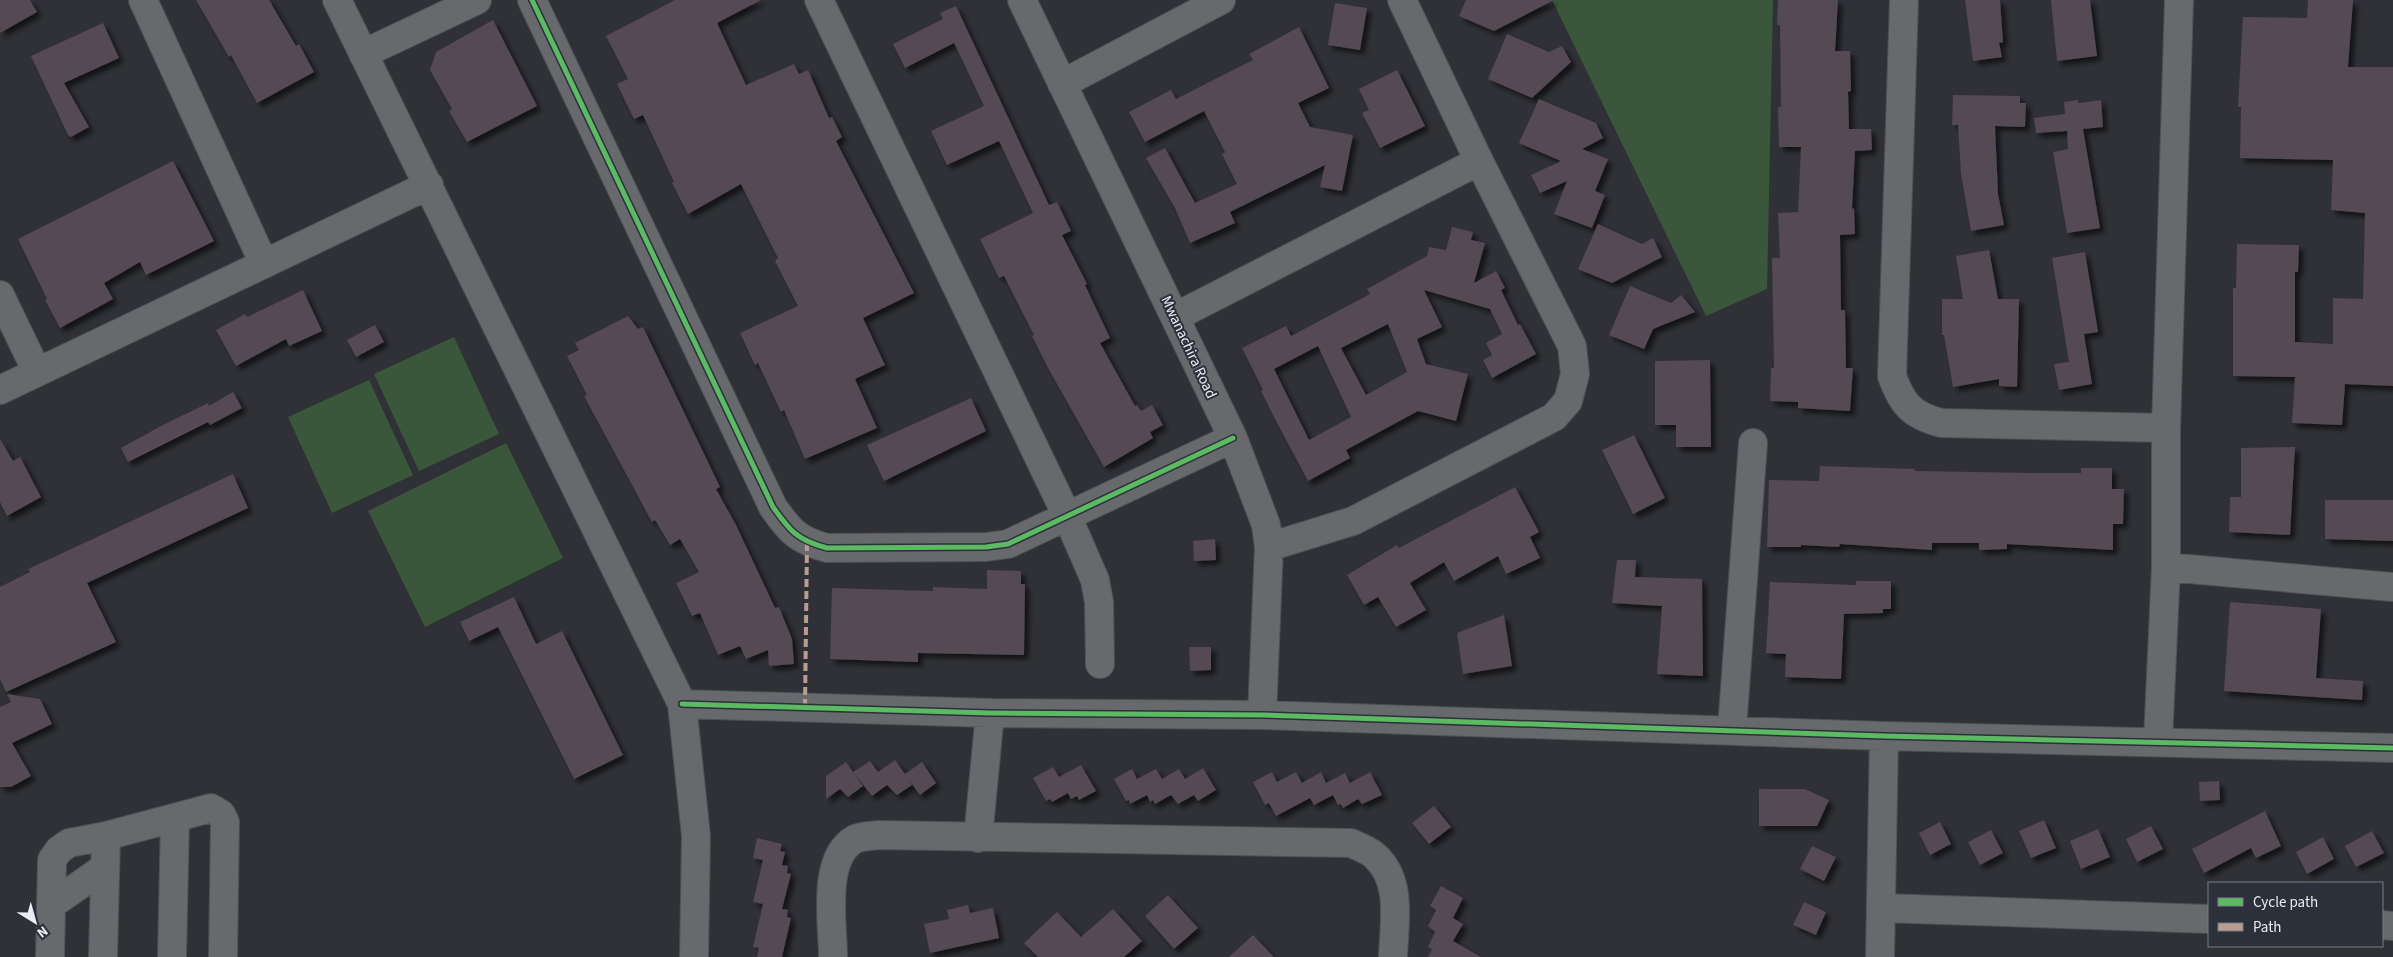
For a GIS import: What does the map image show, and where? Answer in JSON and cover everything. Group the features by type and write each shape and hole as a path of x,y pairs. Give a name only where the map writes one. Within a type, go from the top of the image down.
{"street":[{"path":"143,0 264,264"},
{"path":"337,0 682,704 696,836 694,957"},
{"path":"363,54 477,0"},
{"path":"532,0 773,507 788,528 807,543 827,548 986,547 1008,544 1068,518 1232,438"},
{"path":"819,0 1068,518 1095,580 1098,602 1100,664"},
{"name":"Mwanachira Road","path":"1022,0 1232,438 1266,524 1269,547 1262,715"},
{"path":"1062,84 1221,0"},
{"path":"1269,547 1353,521 1554,417 1568,401 1575,374 1572,346 1479,161 1402,0"},
{"path":"1904,0 1892,376 1899,396 1909,408 1924,419 1941,423 2166,428"},
{"path":"2158,741 2166,567 2166,428 2179,0"},
{"path":"1175,317 1479,161"},
{"path":"0,390 429,185"},
{"path":"0,295 37,372"},
{"path":"1732,729 1753,443"},
{"path":"2166,567 2393,587"},
{"path":"682,704 990,713 1262,715 1732,729 1884,736 2393,748"},
{"path":"978,838 990,713"},
{"path":"1880,957 1884,736"},
{"path":"50,957 52,860 59,850 69,843 106,836 211,808 221,814 225,822 223,957"},
{"path":"172,957 175,818"},
{"path":"833,957 832,873 839,854 856,838 878,835 1351,843 1375,856 1390,876 1395,891 1393,957"},
{"path":"103,957 106,836"},
{"path":"52,906 104,868"},
{"path":"1882,908 2208,919"}],"green space":[{"path":"1552,0 1773,0 1767,289 1706,316"},
{"path":"454,337 499,434 419,471 374,374"},
{"path":"369,380 413,475 332,513 288,417"},
{"path":"506,443 563,558 425,627 368,511"}],"building":[{"path":"0,0 30,0 37,12 0,33"},
{"path":"196,0 269,0 296,46 299,44 314,72 257,103 231,55 229,57"},
{"path":"675,0 761,0 717,23 746,85 794,64 799,74 808,70 829,118 832,117 842,137 836,141 914,293 863,318 885,365 855,379 877,428 805,459 784,410 781,412 758,363 755,365 740,333 798,306 775,261 778,258 741,184 688,214 672,183 674,182 643,115 634,119 617,84 628,79 606,36"},
{"path":"1466,0 1554,0 1494,31 1459,16"},
{"path":"1778,0 1838,0 1835,51 1850,51 1851,91 1848,92 1849,129 1871,129 1872,150 1855,151 1852,209 1854,208 1855,234 1840,235 1841,310 1845,310 1846,368 1853,368 1850,411 1798,408 1798,402 1770,401 1771,368 1774,368 1772,258 1780,258 1778,213 1798,212 1801,147 1779,147 1778,107 1781,107 1780,25 1777,25"},
{"path":"1965,0 2000,0 2003,42 1999,43 2002,57 1973,61"},
{"path":"2051,0 2090,0 2097,56 2057,61"},
{"path":"2308,0 2353,0 2348,67 2393,67 2393,386 2345,384 2342,425 2292,423 2295,377 2233,376 2233,288 2236,288 2237,244 2299,245 2298,272 2295,272 2295,342 2333,344 2333,298 2363,299 2365,213 2331,210 2333,160 2240,158 2241,107 2238,107 2243,17 2307,18"},
{"path":"1335,3 1367,8 1360,50 1328,45"},
{"path":"956,6 1049,205 1057,202 1071,231 1062,235 1087,284 1085,285 1110,338 1100,343 1135,406 1137,405 1141,411 1152,405 1163,425 1150,432 1153,438 1104,467 1048,368 1032,336 1034,335 1004,276 999,278 980,239 1033,213 999,141 947,165 931,131 984,106 956,47 954,43 905,68 893,44 943,19 940,13"},
{"path":"493,20 537,106 467,142 449,111 452,109 430,70 436,52"},
{"path":"103,23 119,58 64,83 89,127 71,137 68,135 31,56"},
{"path":"1299,27 1329,88 1298,103 1310,127 1353,135 1342,191 1320,187 1325,165 1230,212 1235,223 1190,243 1175,208 1146,158 1165,148 1195,203 1237,184 1222,154 1225,152 1204,111 1145,142 1129,112 1171,90 1176,99 1253,60 1249,54"},
{"path":"1507,34 1549,52 1562,46 1571,62 1532,98 1488,79"},
{"path":"1397,70 1425,126 1380,148 1362,113 1369,110 1359,89"},
{"path":"1953,95 2020,96 2020,103 2026,103 2025,127 1995,126 1998,194 2004,225 1971,231 1961,174 1958,125 1952,125"},
{"path":"1539,99 1596,123 1603,138 1582,149 1608,159 1595,191 1605,195 1592,228 1554,214 1567,181 1540,193 1531,175 1561,161 1519,143"},
{"path":"2078,100 2078,103 2101,100 2103,127 2083,129 2100,228 2067,233 2053,152 2068,149 2067,131 2036,133 2034,118 2065,114 2064,102"},
{"path":"173,161 214,241 146,275 140,262 104,283 113,299 60,328 45,300 47,299 18,239"},
{"path":"1598,224 1642,244 1653,238 1662,257 1612,283 1578,269"},
{"path":"1452,227 1473,232 1471,240 1485,243 1474,283 1496,271 1505,288 1501,290 1518,325 1520,324 1536,354 1492,378 1483,360 1492,355 1486,343 1502,334 1490,309 1424,290 1442,327 1417,339 1426,364 1468,374 1456,421 1418,411 1346,450 1350,458 1308,481 1261,391 1263,390 1242,348 1286,326 1291,336 1370,294 1367,289 1427,256 1429,247 1446,250","holes":["1388,324 1407,372 1366,395 1341,348","1318,346 1351,417 1309,440 1274,369"]},
{"path":"1989,250 1998,299 2019,299 2017,387 1999,386 1999,379 1953,387 1944,335 1942,335 1942,299 1963,299 1956,256"},
{"path":"2085,252 2098,332 2084,334 2092,384 2059,390 2054,364 2069,362 2052,258"},
{"path":"1630,286 1671,303 1681,295 1695,312 1653,329 1644,349 1609,335"},
{"path":"303,290 322,331 289,346 286,339 236,366 216,330 245,314 247,317"},
{"path":"628,316 638,329 643,327 720,487 716,489 736,525 775,608 779,607 792,639 794,664 769,666 768,650 746,659 740,646 718,655 700,613 692,616 676,583 699,572 680,539 670,545 655,520 652,522 584,396 587,395 567,356 579,350 575,343"},
{"path":"375,325 384,342 356,357 347,340"},
{"path":"1710,360 1711,447 1676,447 1676,425 1655,425 1655,361"},
{"path":"233,392 242,408 210,425 208,422 128,462 121,448 208,403 209,406"},
{"path":"971,398 986,431 884,481 867,445"},
{"path":"1634,435 1665,498 1633,514 1602,450"},
{"path":"0,439 13,461 20,457 41,497 7,516 0,502"},
{"path":"2295,447 2290,535 2229,532 2230,497 2241,497 2241,448"},
{"path":"1820,466 1915,469 1915,471 2033,473 2081,473 2081,468 2112,468 2112,489 2124,489 2123,524 2113,524 2113,550 2007,544 2007,549 1979,550 1979,543 1932,543 1932,550 1840,544 1839,547 1801,545 1801,547 1767,547 1769,480 1819,481"},
{"path":"233,474 248,508 87,583 116,642 6,692 0,679 0,587 30,572 28,569"},
{"path":"1515,487 1539,532 1530,537 1540,558 1506,574 1498,556 1454,581 1444,562 1410,583 1426,610 1396,627 1378,597 1364,605 1347,575 1397,545 1399,548"},
{"path":"2325,500 2393,500 2393,541 2325,539"},
{"path":"1215,539 1216,560 1194,561 1193,541"},
{"path":"1617,560 1636,560 1635,577 1702,579 1703,676 1657,674 1662,606 1612,603"},
{"path":"987,570 1021,571 1021,584 1025,584 1024,655 918,653 918,662 830,659 832,588 933,591 933,587 987,589"},
{"path":"1856,581 1891,581 1891,609 1883,609 1883,613 1844,614 1841,679 1785,677 1786,654 1766,653 1770,582 1856,585"},
{"path":"514,597 536,644 562,631 623,755 574,779 498,627 469,641 460,622"},
{"path":"2230,602 2321,609 2316,678 2363,681 2362,700 2224,691"},
{"path":"1504,615 1512,666 1463,674 1457,633"},
{"path":"1189,647 1211,647 1211,670 1190,671"},
{"path":"7,694 40,699 52,724 12,743 31,776 11,787 0,787 0,707 11,702"},
{"path":"895,760 905,774 922,762 936,783 920,795 909,780 912,785 897,795 887,785 872,796 853,772 870,761 878,772"},
{"path":"846,762 863,786 848,797 840,789 826,799 826,776"},
{"path":"1081,765 1096,791 1079,800 1077,796 1071,799 1068,793 1052,802 1050,799 1046,801 1033,778 1053,767 1059,777"},
{"path":"1203,768 1216,790 1198,801 1194,795 1178,804 1171,795 1155,804 1153,800 1150,802 1147,795 1130,804 1129,800 1126,801 1114,779 1132,769 1137,779 1156,769 1162,779 1179,769 1185,779"},
{"path":"1272,772 1277,782 1296,772 1302,783 1321,772 1326,783 1345,773 1350,783 1370,772 1382,795 1362,804 1358,799 1343,808 1341,804 1338,805 1333,795 1314,805 1310,798 1276,816 1269,803 1265,805 1253,782"},
{"path":"2219,781 2220,800 2200,801 2199,782"},
{"path":"1759,789 1805,789 1829,800 1817,826 1759,826"},
{"path":"1434,806 1451,827 1429,844 1412,823"},
{"path":"2265,811 2281,846 2256,858 2251,848 2204,873 2192,849"},
{"path":"2044,820 2056,848 2031,858 2019,831"},
{"path":"1940,822 1951,844 1930,855 1919,833"},
{"path":"2151,826 2163,849 2137,862 2126,839"},
{"path":"2098,829 2110,857 2081,869 2070,841"},
{"path":"1991,830 2003,853 1980,865 1968,842"},
{"path":"2372,831 2384,853 2356,867 2345,846"},
{"path":"2323,837 2334,859 2307,874 2296,852"},
{"path":"757,838 782,844 780,851 785,852 782,865 788,866 787,873 791,874 782,909 788,910 787,917 791,918 782,957 757,957 759,948 753,947 763,904 753,902 763,860 753,858"},
{"path":"1812,846 1836,857 1824,881 1800,869"},
{"path":"1441,886 1463,898 1453,918 1463,924 1453,941 1481,957 1428,957 1432,949 1428,947 1435,932 1428,926 1436,910 1430,906"},
{"path":"1168,895 1198,928 1174,949 1145,916"},
{"path":"1804,902 1826,912 1816,935 1793,925"},
{"path":"968,905 970,913 993,908 999,938 930,953 924,924 949,919 947,910"},
{"path":"1113,909 1142,941 1124,957 1038,957 1024,943 1057,912 1081,937"},
{"path":"1253,935 1274,957 1229,957"}],"marked path":[{"path":"805,707 807,543"}],"cycle path":[{"path":"532,0 773,507 784,522 801,538 827,548 986,547 1008,544 1233,438"},
{"path":"682,704 990,713 1262,715 1884,736 2393,748"}]}
